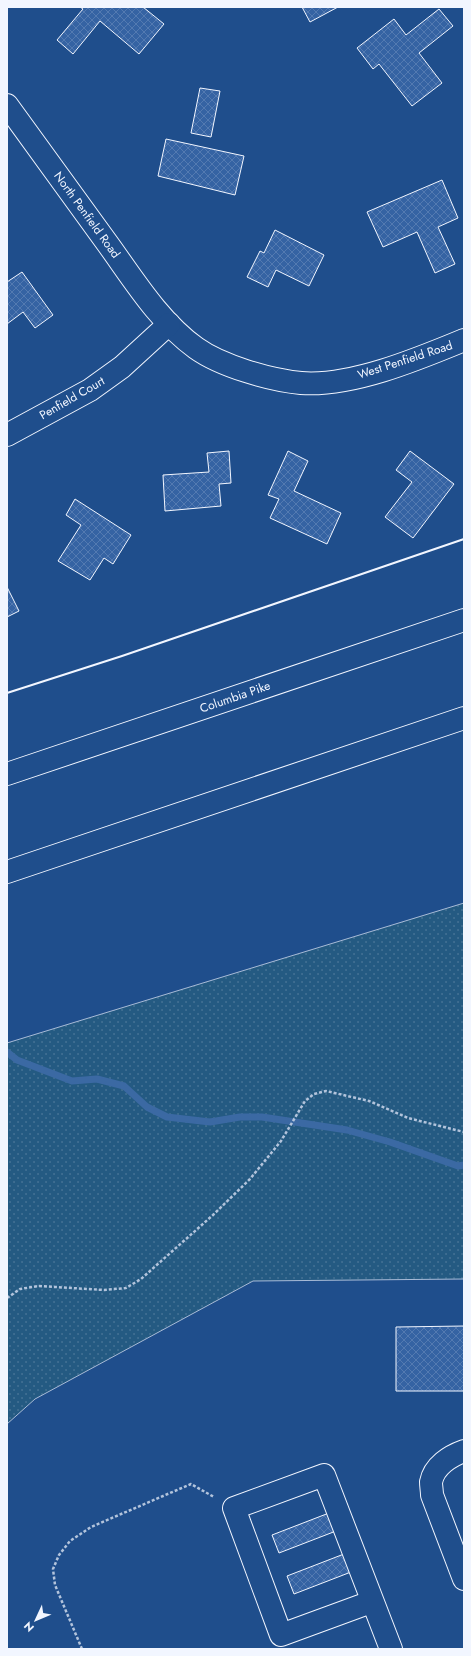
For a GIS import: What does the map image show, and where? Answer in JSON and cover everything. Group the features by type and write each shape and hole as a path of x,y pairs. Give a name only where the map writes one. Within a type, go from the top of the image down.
{"main road":[{"name":"North Penfield Road","path":"7,105 140,288 169,324"},
{"name":"West Penfield Road","path":"169,324 196,348 218,361 277,379 302,383 332,381 369,374 464,340"},
{"name":"Penfield Court","path":"7,435 90,390 122,367 169,324"},
{"name":"Columbia Pike","path":"7,774 464,620"},
{"path":"7,872 464,718"},
{"path":"464,1451 444,1461 436,1470 431,1483 432,1495 464,1579"},
{"path":"371,1602 281,1635 234,1508 324,1474 371,1602 391,1649"}],"path":[{"path":"7,1298 20,1289 39,1286 104,1290 126,1288 141,1279 213,1215 250,1179 281,1141 305,1102 314,1094 326,1091 369,1101 408,1118 459,1131 464,1130"},
{"path":"82,1649 55,1585 53,1569 59,1555 70,1541 91,1527 191,1484 234,1508"}],"shaded area":[{"path":"464,903 464,1279 253,1281 35,1399 7,1424 7,1043"}],"building":[{"path":"80,7 143,7 164,24 139,54 100,21 73,54 57,40 83,9"},
{"path":"302,7 338,7 310,22"},
{"path":"439,9 453,26 419,53 442,83 412,106 379,64 373,69 357,48 394,19 406,35"},
{"path":"200,88 220,91 211,137 191,133"},
{"path":"166,139 244,156 235,195 158,176"},
{"path":"442,180 458,218 438,227 455,264 435,273 417,232 383,247 367,212"},
{"path":"275,230 324,255 309,286 276,270 268,287 247,277 260,251 264,253"},
{"path":"22,272 53,315 35,328 23,312 7,324 7,282"},
{"path":"229,451 231,483 219,484 221,506 165,511 163,475 209,472 207,453"},
{"path":"288,451 308,461 294,491 341,513 327,544 270,518 279,499 268,495"},
{"path":"410,451 454,484 413,538 385,517 412,482 396,470"},
{"path":"75,499 131,535 113,564 104,558 90,580 58,561 81,525 66,515"},
{"path":"7,587 19,611 7,617"},
{"path":"464,1326 464,1391 396,1391 396,1327"},
{"path":"329,1513 336,1531 279,1553 272,1535"},
{"path":"344,1554 351,1572 294,1594 287,1576"}],"waterway":[{"path":"7,1052 17,1060 72,1081 97,1079 124,1086 147,1107 167,1117 210,1122 240,1117 262,1117 347,1130 390,1142 458,1166 464,1165"}],"wall":[{"path":"7,693 122,656 464,539"}]}
